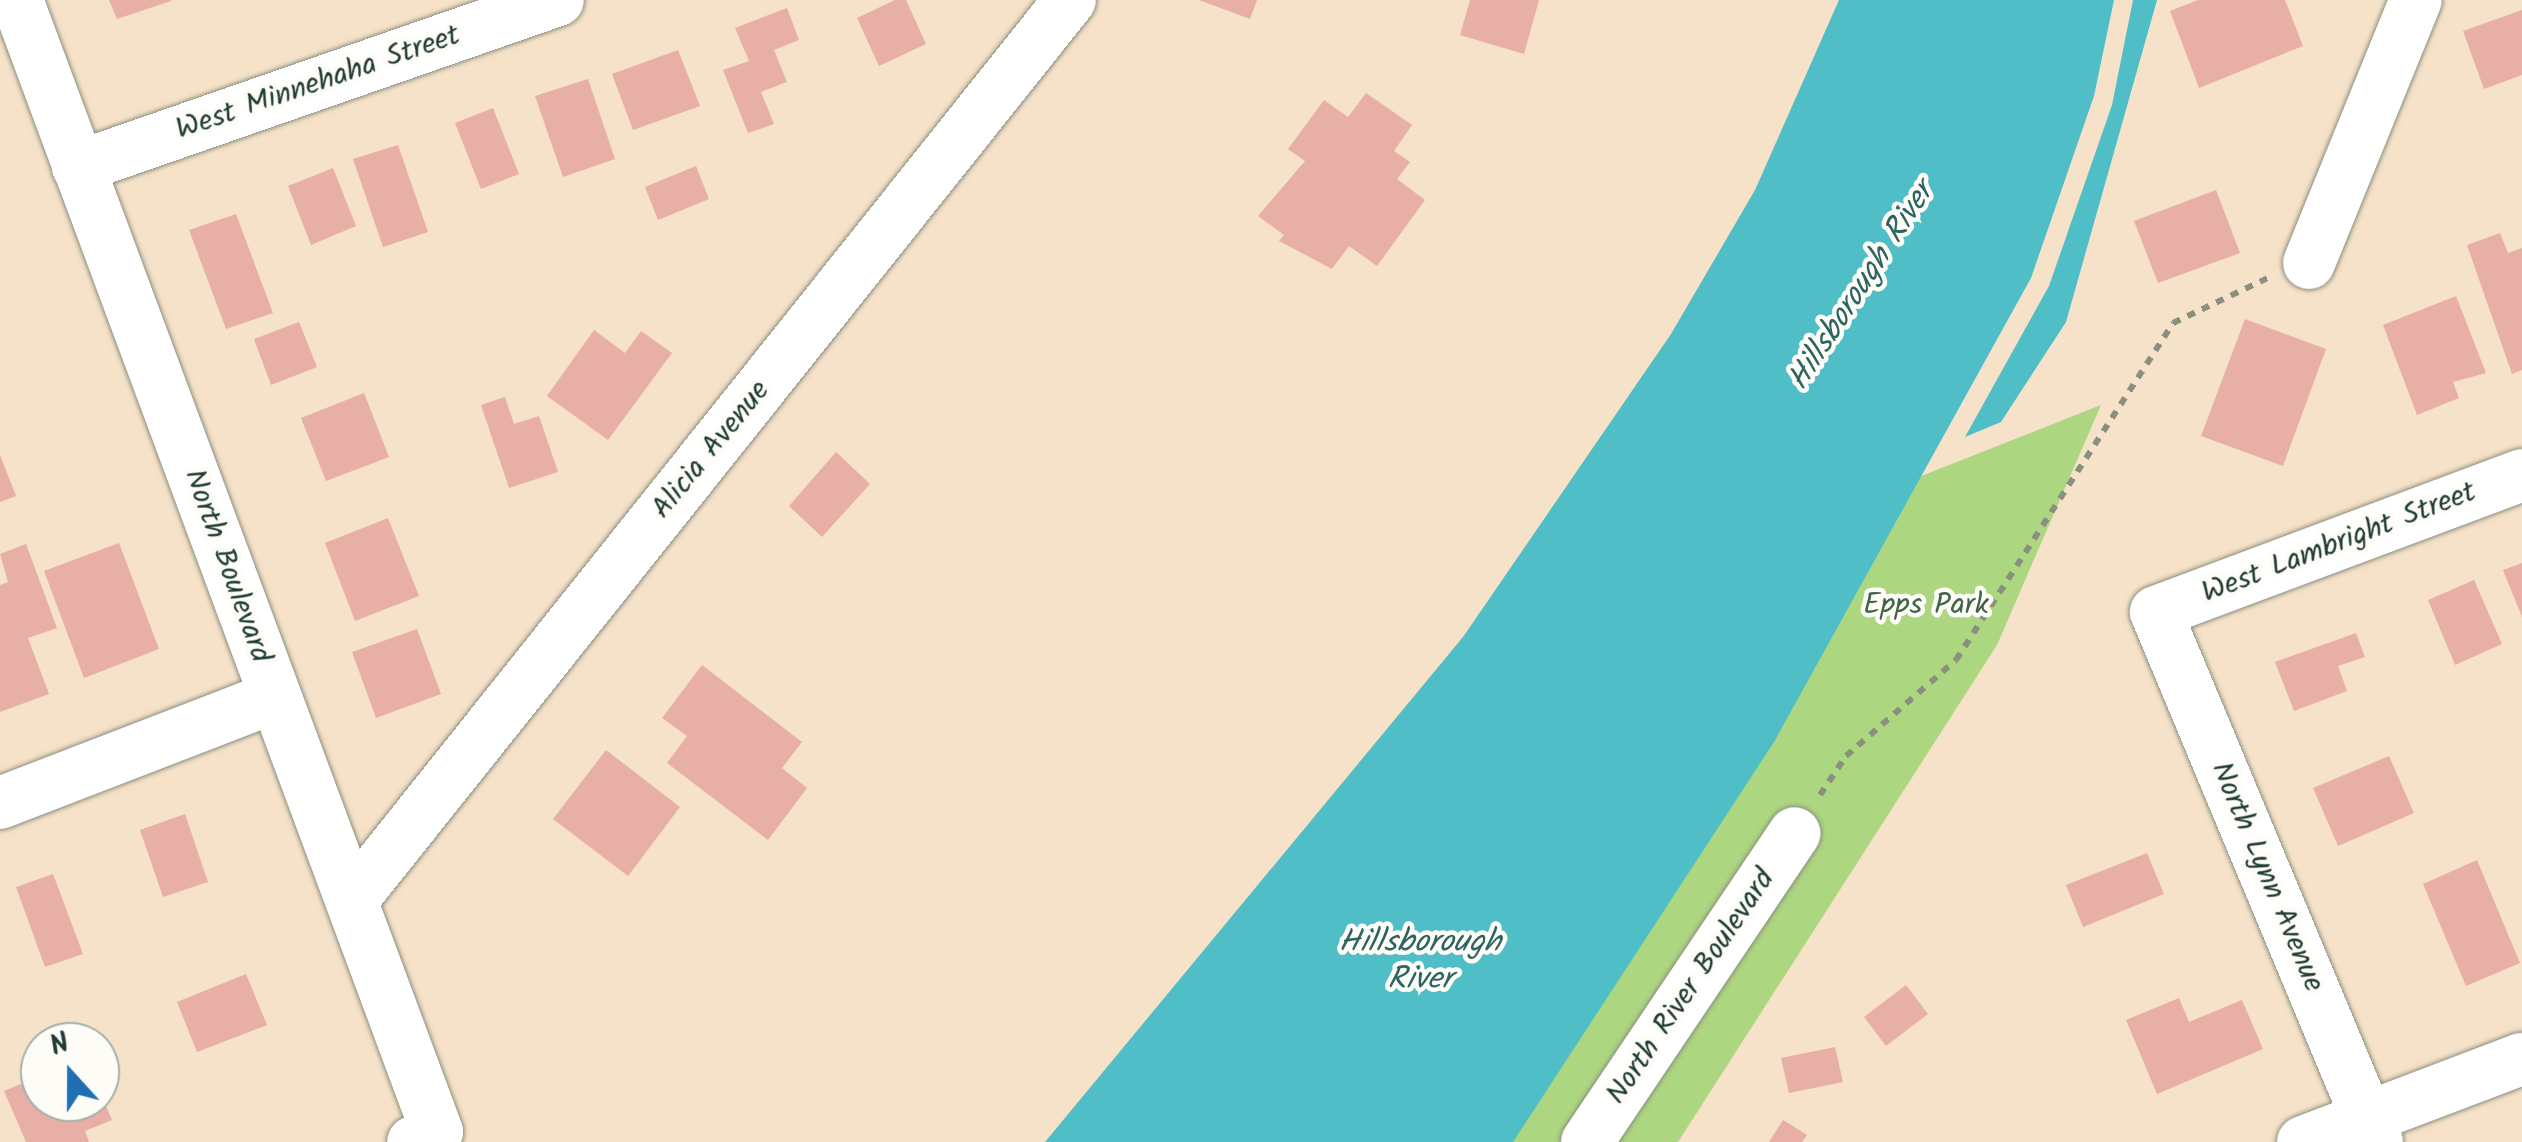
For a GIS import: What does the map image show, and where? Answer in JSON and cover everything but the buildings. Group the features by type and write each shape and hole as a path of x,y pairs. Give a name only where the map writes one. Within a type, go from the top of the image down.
{"street":[{"name":"North Boulevard","path":"17,0 352,900 425,1137"},
{"name":"West Minnehaha Street","path":"78,167 558,0"},
{"name":"Alicia Avenue","path":"352,900 1070,0"},
{"path":"2309,263 2416,0"},
{"name":"West Lambright Street","path":"2156,612 2522,475"},
{"name":"North Lynn Avenue","path":"2156,612 2372,1130"},
{"path":"0,803 275,697"},
{"name":"North River Boulevard","path":"1587,1142 1795,833"},
{"path":"2304,1142 2372,1130 2522,1059"}],"path":[{"path":"1795,833 1846,756 1956,660 2174,323 2205,300 2309,263"}],"green space":[{"name":"Epps Park","path":"2101,405 1997,645 1678,1142 1495,1142 1901,484"}],"water":[{"name":"Hillsborough River","path":"1839,0 2114,0 2094,96 2031,278 1774,742 1513,1142 1045,1142 1463,637 1671,334 1755,190"},
{"path":"2133,0 2157,0 2066,322 2001,422 1965,437 2049,286 2112,105"}]}
